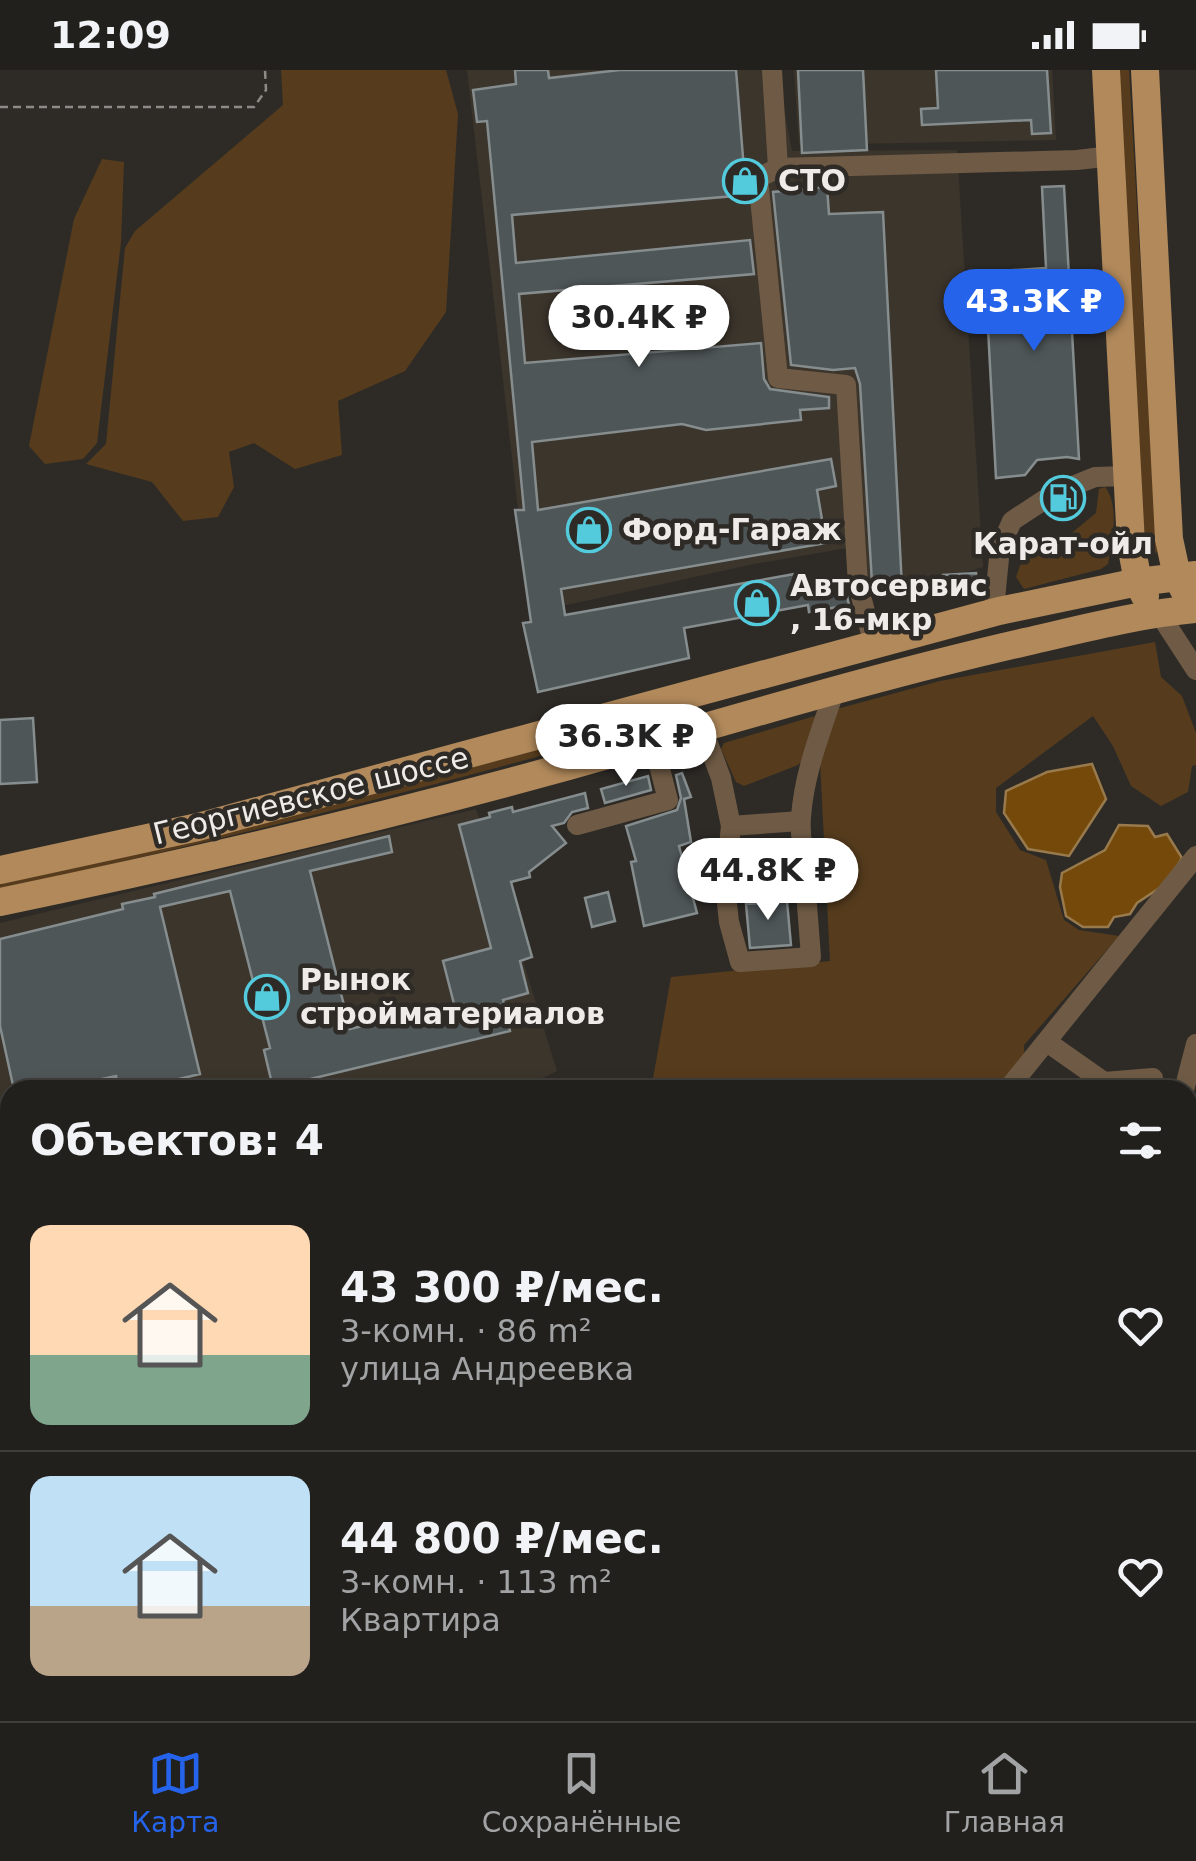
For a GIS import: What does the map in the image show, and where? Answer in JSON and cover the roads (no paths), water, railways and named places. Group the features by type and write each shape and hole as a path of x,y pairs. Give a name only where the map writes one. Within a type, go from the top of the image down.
{"main road":[{"path":"1106,70 1131,544 1138,582 1159,613"},
{"path":"1145,70 1168,539 1186,576 1195,611"},
{"name":"Георгиевское шоссе","path":"0,870 198,827 999,612 1138,582 1186,576"},
{"name":"Георгиевское шоссе","path":"0,902 211,858 979,653 1159,613 1195,611"}],"street":[{"path":"772,70 778,168"},
{"path":"874,645 858,585 846,385 778,378 758,178 778,168 1112,156"},
{"path":"999,612 995,599 1000,548 1012,520 1053,494 1095,478 1128,476"},
{"path":"1159,613 1196,670"},
{"path":"702,727 721,778 731,826 726,885 729,922 740,962 812,957 800,821 810,762 836,690"},
{"path":"577,825 668,800 649,743 655,726 648,715 634,712"},
{"path":"731,826 800,821"},
{"path":"1015,1080 1196,856"},
{"path":"726,885 805,879"},
{"path":"1047,1042 1096,1080"},
{"path":"1187,1080 1196,1044"},
{"path":"1142,1080 1154,1078"}],"place":[{"name":"СТО","path":"745,181"},
{"name":"Карат-ойл","path":"1063,498"},
{"name":"Форд-Гараж","path":"589,530"},
{"name":"Автосервис , 16-мкр","path":"757,603"},
{"name":"Рынок стройматериалов","path":"267,997"}]}
